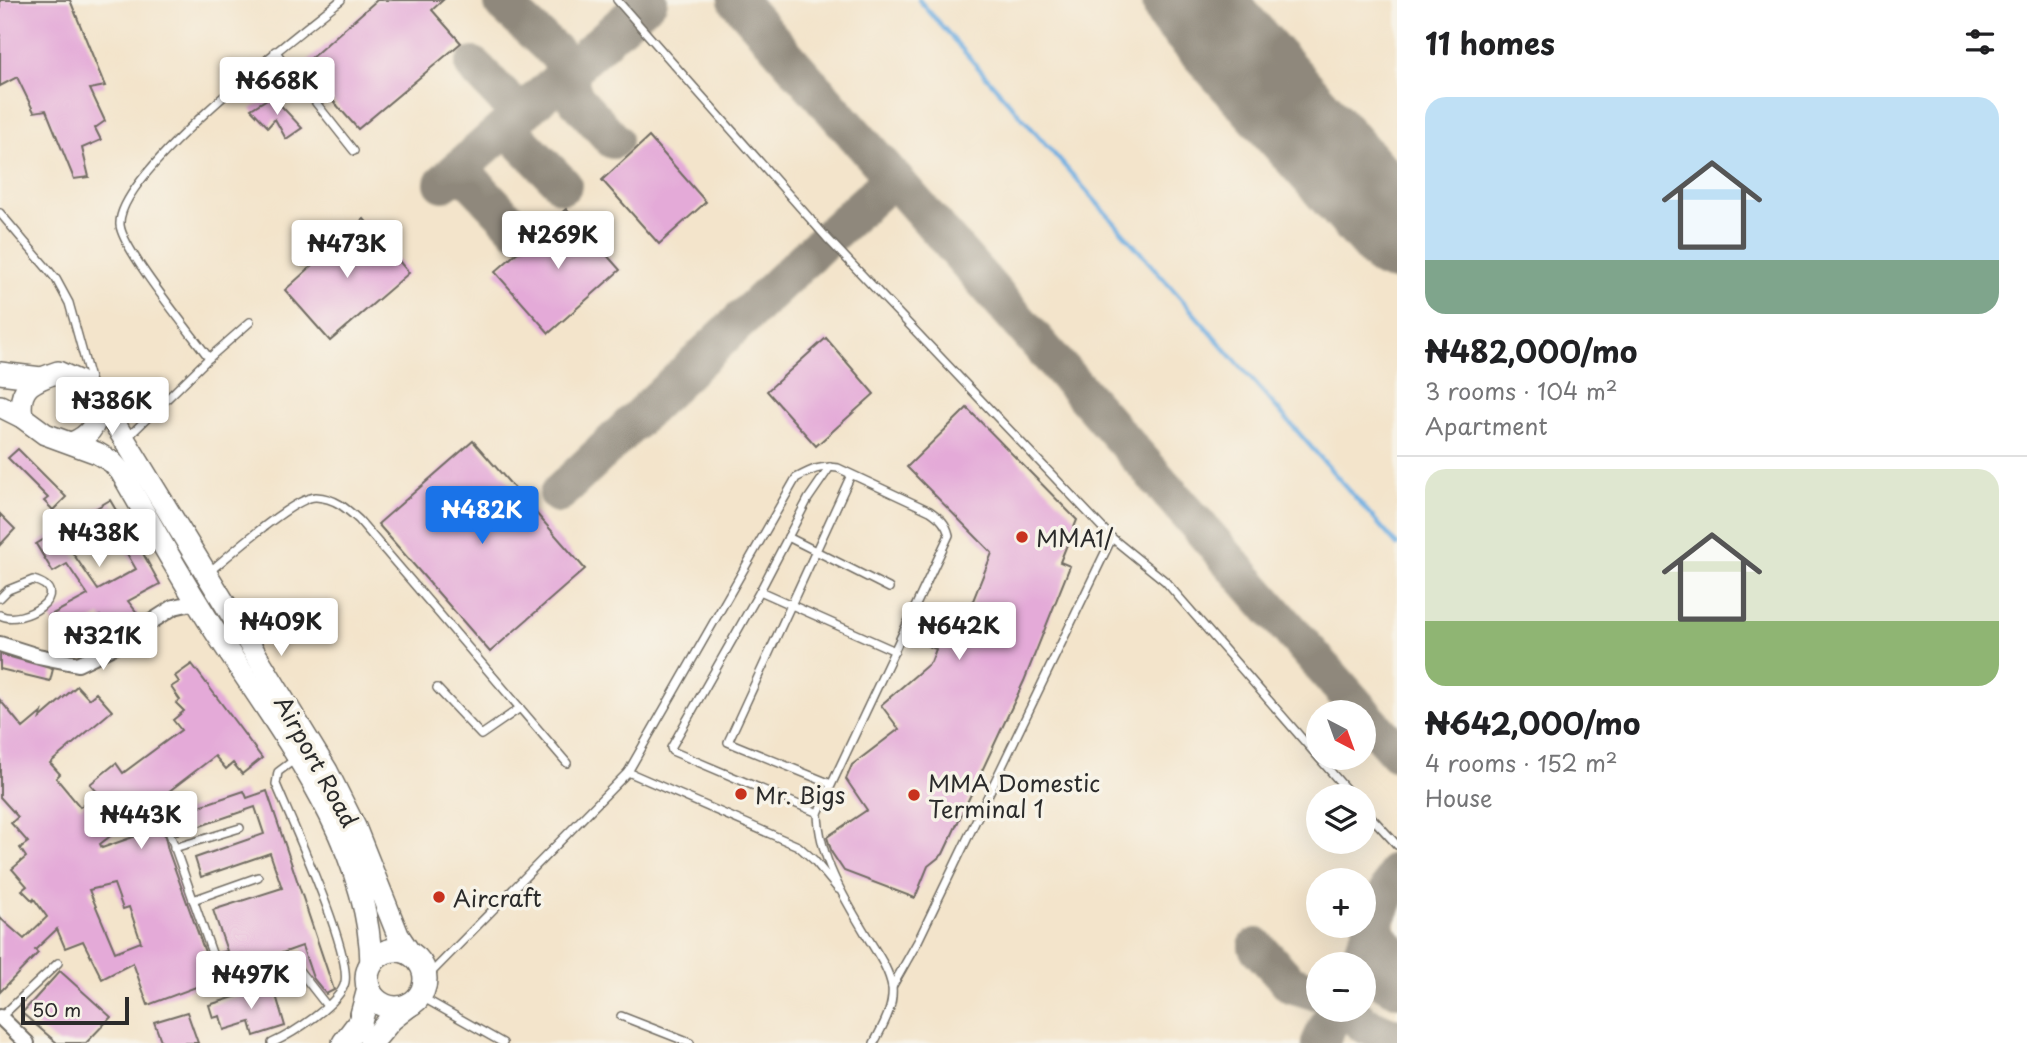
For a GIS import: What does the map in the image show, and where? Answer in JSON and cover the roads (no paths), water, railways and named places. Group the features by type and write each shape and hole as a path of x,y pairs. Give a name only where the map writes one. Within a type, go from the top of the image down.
{"main road":[{"path":"0,406 22,417 45,435 72,443 89,434 95,425 96,400 78,381 58,372 41,378 24,391 19,401 22,417"},
{"path":"0,373 41,378"},
{"name":"Airport Road","path":"96,400 125,439 327,771 355,827 398,935 410,953"},
{"name":"Airport Road","path":"72,443 97,453 112,462 121,472 196,602 298,757 341,839 368,918 371,965"},
{"path":"344,1043 360,1022 369,989 368,973 371,965 382,954 391,950 410,953 424,968 418,993 371,1043"},
{"path":"369,989 376,1001 394,1008 418,993"}],"street":[{"path":"0,644 37,656 78,664 109,649 174,607 196,602"},
{"path":"0,1018 27,1043"}],"lane":[{"path":"209,358 130,248 120,228 120,217 133,192 160,157 196,121 275,51 341,0"},
{"path":"617,0 827,238 1112,538 1165,581 1342,784"},
{"path":"275,51 354,151"},
{"path":"0,213 42,260 69,303 96,400"},
{"path":"125,439 250,322"},
{"path":"818,813 672,751 671,748 760,591 808,499 830,467"},
{"path":"503,1043 418,993 628,772 796,478 813,468 830,467 930,511 947,526 948,535 818,813 822,842 841,893"},
{"path":"831,784 728,742 851,474"},
{"path":"206,575 290,507 313,496 331,499 359,520 567,763"},
{"path":"788,537 889,588"},
{"path":"892,987 918,941 1112,538"},
{"path":"0,598 8,590 33,580 46,586 50,592 49,599 42,607 30,613 17,617 0,615"},
{"path":"760,591 895,651"},
{"path":"438,688 481,735 520,708"},
{"path":"272,1043 296,1030 327,1006 345,983 336,935 276,784 278,772 298,757"},
{"path":"628,772 798,846 814,860 841,893 887,970 892,987 890,1011 874,1043"},
{"path":"1376,822 1397,845"},
{"path":"174,848 240,828"},
{"path":"170,834 224,987"},
{"path":"192,900 258,877"},
{"path":"0,1018 58,963"},
{"path":"212,990 298,969 327,1006"},
{"path":"621,1016 690,1043"}],"waterway":[{"path":"919,0 1397,545"}],"place":[{"name":"MMA1/","path":"1022,537"},
{"name":"Mr. Bigs","path":"741,794"},
{"name":"MMA Domestic Terminal 1","path":"914,795"},
{"name":"Aircraft","path":"439,897"}]}
